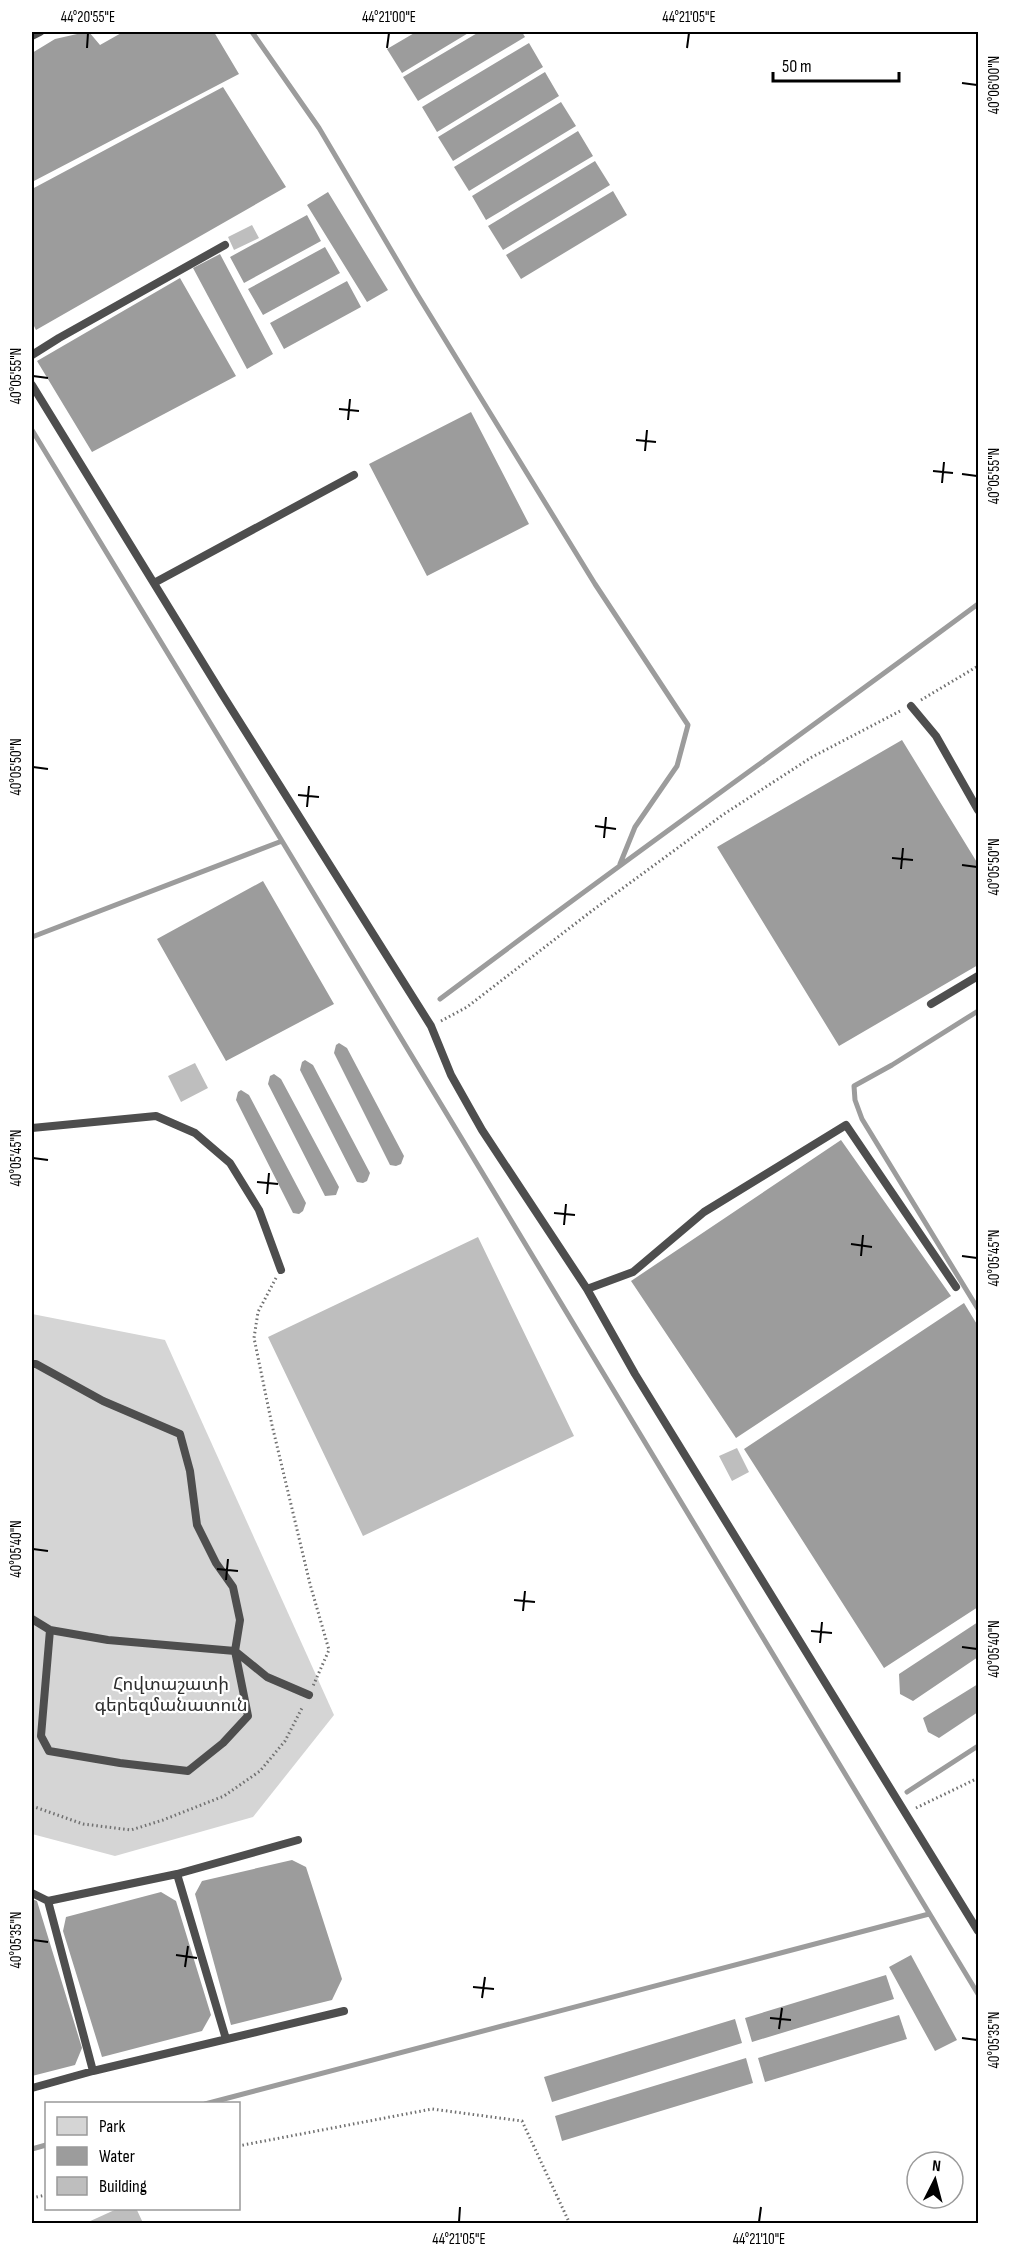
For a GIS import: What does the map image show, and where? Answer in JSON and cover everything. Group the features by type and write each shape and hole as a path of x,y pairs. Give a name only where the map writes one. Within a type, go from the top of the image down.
{"lane":[{"path":"32,36 40,32"},
{"path":"32,356 59,338 225,245"},
{"path":"32,385 431,1026 451,1075 482,1130 587,1289 635,1374 978,1931"},
{"path":"154,583 354,475"},
{"path":"911,705 936,736 978,810"},
{"path":"931,1004 978,976"},
{"path":"32,1128 156,1116 195,1133 230,1163 259,1210 281,1270"},
{"path":"587,1289 633,1272 704,1212 846,1125 956,1287"},
{"path":"32,1364 36,1364 103,1401 180,1434 190,1471 197,1525 216,1563 233,1587 240,1620 235,1651 248,1716 223,1743 188,1772 120,1763 50,1750 41,1736 50,1630"},
{"path":"32,1619 50,1630 108,1640 235,1651 267,1677 309,1695"},
{"path":"32,1893 48,1902 177,1874 297,1840"},
{"path":"177,1874 226,2039"},
{"path":"48,1902 93,2071"},
{"path":"32,2088 93,2071 344,2011"}],"path":[{"path":"431,1026 467,1007 593,910 724,814 812,757 911,705 978,666"},
{"path":"906,1813 978,1778"},
{"path":"240,2146 432,2109 522,2121 570,2223"}],"green space":[{"name":"Հովտաշատի գերեզմանատուն","path":"32,1314 165,1340 334,1715 253,1817 115,1856 32,1834"}],"water":[{"path":"89,32 100,45 123,32 214,32 239,74 32,182 32,53 55,39"},
{"path":"416,32 470,32 402,73 387,49"},
{"path":"479,32 522,32 525,37 418,101 403,77"},
{"path":"529,43 543,67 437,132 422,107"},
{"path":"545,72 559,96 453,161 438,137"},
{"path":"223,87 286,187 36,330 32,322 32,189"},
{"path":"561,102 576,126 469,191 454,167"},
{"path":"578,131 593,156 486,220 472,196"},
{"path":"595,161 610,185 503,250 488,226"},
{"path":"613,191 627,215 521,279 506,255"},
{"path":"328,192 388,290 367,302 307,205"},
{"path":"307,215 321,241 244,283 230,257"},
{"path":"325,247 340,273 263,315 248,289"},
{"path":"220,254 273,354 247,369 193,268"},
{"path":"180,278 236,376 92,452 37,361"},
{"path":"347,281 361,307 284,349 270,323"},
{"path":"471,412 529,524 427,576 369,464"},
{"path":"902,740 978,864 978,965 839,1046 717,847"},
{"path":"263,881 334,1004 226,1061 157,939"},
{"path":"339,1043 347,1048 404,1156 401,1164 390,1165 334,1053"},
{"path":"305,1060 313,1065 370,1173 367,1181 363,1183 357,1182 300,1070"},
{"path":"274,1074 281,1079 339,1187 336,1195 325,1196 268,1084 270,1076"},
{"path":"241,1090 249,1095 306,1203 299,1214 293,1213 236,1100"},
{"path":"841,1140 951,1296 736,1438 631,1281"},
{"path":"964,1303 978,1326 978,1607 884,1668 744,1449"},
{"path":"978,1622 978,1657 913,1701 900,1694 899,1674"},
{"path":"978,1684 978,1712 939,1738 928,1732 923,1718"},
{"path":"292,1860 306,1867 342,1979 332,2000 231,2025 195,1894 202,1881"},
{"path":"161,1892 176,1901 211,2015 202,2031 102,2057 63,1931 66,1917"},
{"path":"32,1899 37,1901 82,2048 75,2065 32,2076"},
{"path":"911,1955 957,2040 935,2051 889,1967"},
{"path":"886,1975 894,1999 752,2042 745,2018"},
{"path":"899,2015 907,2039 765,2082 758,2058"},
{"path":"735,2019 742,2043 552,2102 544,2077"},
{"path":"746,2058 753,2083 562,2141 555,2116"}],"building":[{"path":"252,225 259,238 234,250 228,237"},
{"path":"195,1063 208,1088 181,1102 168,1076"},
{"path":"478,1237 574,1436 363,1536 268,1337"},
{"path":"737,1448 749,1472 732,1481 719,1456"},
{"path":"115,2210 137,2210 143,2223 86,2223"}],"waterway":[{"path":"252,32 319,128 417,294 595,584 688,725 677,766 635,827 620,864"},
{"path":"32,430 978,1994"},
{"path":"440,999 978,604"},
{"path":"32,937 282,841"},
{"path":"978,1011 854,1086 855,1100 862,1119 978,1309"},
{"path":"907,1792 978,1746"},
{"path":"213,2102 929,1914"},
{"path":"32,2149 45,2145"}]}
